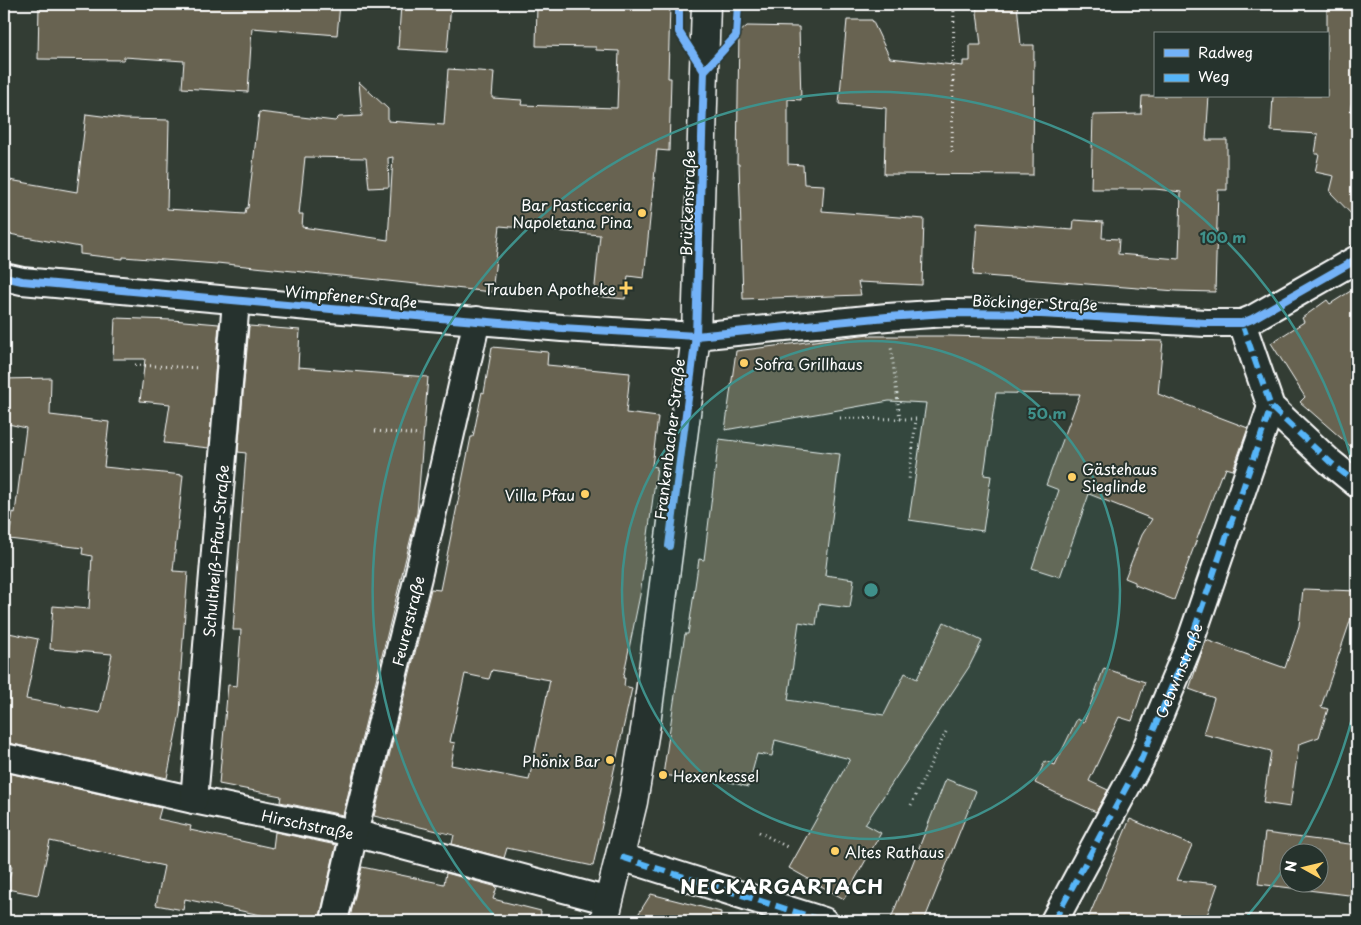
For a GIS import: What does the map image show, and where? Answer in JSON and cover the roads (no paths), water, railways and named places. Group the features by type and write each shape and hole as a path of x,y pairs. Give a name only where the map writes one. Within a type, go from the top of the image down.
{"main road":[{"name":"Brückenstraße","path":"696,336 706,4"},
{"name":"Frankenbacher Straße","path":"606,911 633,802 646,724 696,336"}],"street":[{"name":"Böckinger Straße","path":"696,336 947,313 1242,323 1357,258"},
{"name":"Wimpfener Straße","path":"10,285 696,336"},
{"name":"Schultheiß-Pfau-Straße","path":"194,800 236,301"},
{"name":"Feurerstraße","path":"334,921 418,577 477,320"},
{"path":"1242,323 1271,407 1330,462 1357,484"},
{"name":"Gebwinstraße","path":"1054,921 1141,760 1189,645 1271,407"},
{"name":"Hirschstraße","path":"4,757 194,800 354,833 606,911"},
{"path":"620,857 824,921"}],"place":[{"name":"Bar Pasticceria Napoletana Pina","path":"642,213"},
{"name":"Trauben Apotheke","path":"626,288"},
{"name":"Sofra Grillhaus","path":"744,363"},
{"name":"Gästehaus Sieglinde","path":"1072,477"},
{"name":"Villa Pfau","path":"585,494"},
{"name":"Phönix Bar","path":"610,760"},
{"name":"Hexenkessel","path":"663,775"},
{"name":"Altes Rathaus","path":"835,851"}],"district":[{"name":"NECKARGARTACH","path":"782,886"}]}
